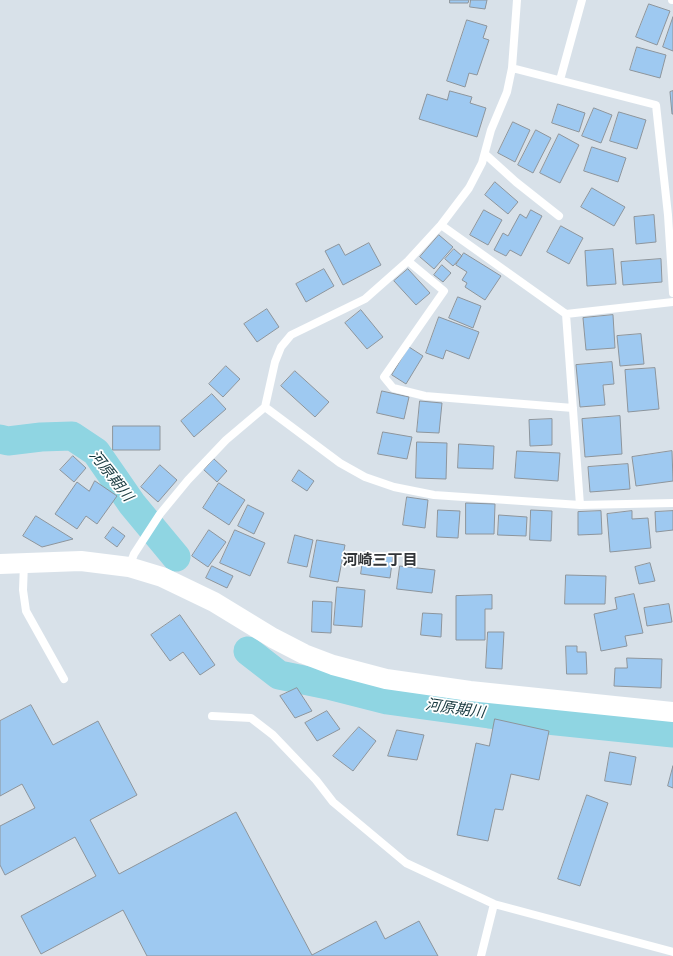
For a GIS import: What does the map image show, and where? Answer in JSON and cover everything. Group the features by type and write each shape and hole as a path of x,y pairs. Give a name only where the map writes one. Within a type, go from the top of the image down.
{"street":[{"path":"0,564 131,560 214,602 273,638 304,654 333,665 386,679 470,691 673,712"}],"lane":[{"path":"131,560 160,514 188,480 226,440 265,407 275,362 281,347 290,335 365,299 408,261 441,225 469,188 482,163 491,130 507,92 512,68 517,0"},
{"path":"560,80 582,0"},
{"path":"512,68 656,105 670,215 673,293"},
{"path":"485,154 516,182 559,216"},
{"path":"441,225 566,314 673,302"},
{"path":"408,261 444,291 384,377 393,388 425,396 573,408"},
{"path":"566,314 580,505"},
{"path":"265,407 340,463 365,477 394,487 434,495 580,505 673,503"},
{"path":"24,563 22,590 26,611 64,679"},
{"path":"212,716 251,718 273,735 316,780 333,802 406,864 494,904 673,952"},
{"path":"481,956 494,904"}],"building":[{"path":"450,0 469,0 468,3 450,3"},
{"path":"471,0 487,0 485,9 470,7"},
{"path":"649,4 670,11 657,45 636,37"},
{"path":"673,17 673,51 663,47"},
{"path":"467,20 487,26 483,38 489,40 477,75 469,73 465,87 447,81"},
{"path":"637,47 666,55 660,78 630,70"},
{"path":"450,91 472,97 470,103 486,108 477,137 419,119 427,94 447,100"},
{"path":"673,91 673,114 672,114 670,92"},
{"path":"558,104 585,113 579,132 552,123"},
{"path":"594,108 612,115 601,143 582,136"},
{"path":"619,112 646,120 637,149 610,141"},
{"path":"513,122 530,130 515,162 498,153"},
{"path":"536,130 551,138 533,173 518,165"},
{"path":"559,134 579,145 560,183 540,173"},
{"path":"592,147 626,158 618,182 584,171"},
{"path":"495,182 518,202 508,214 485,195"},
{"path":"592,188 625,207 614,226 581,207"},
{"path":"484,210 502,220 488,245 470,235"},
{"path":"531,210 542,216 521,256 510,250 506,256 494,250 503,233 508,236 520,214 526,218"},
{"path":"654,215 656,242 636,244 634,217"},
{"path":"561,226 583,238 569,264 547,252"},
{"path":"439,235 453,247 434,269 420,257"},
{"path":"369,243 381,265 343,285 325,251 339,244 345,255"},
{"path":"454,249 462,256 453,266 445,259"},
{"path":"613,249 616,284 587,286 585,251"},
{"path":"464,253 501,276 485,300 465,287 467,283 462,280 467,272 456,265"},
{"path":"661,259 662,282 623,285 621,262"},
{"path":"442,265 451,273 443,282 434,275"},
{"path":"324,269 334,286 306,302 296,284"},
{"path":"408,269 430,293 416,305 394,281"},
{"path":"458,297 481,306 473,328 449,318"},
{"path":"267,309 279,327 257,342 244,324"},
{"path":"361,310 383,337 367,349 345,323"},
{"path":"613,315 615,348 586,350 583,318"},
{"path":"439,317 479,332 469,359 446,350 443,359 426,353"},
{"path":"641,334 644,364 620,366 617,336"},
{"path":"409,347 423,356 406,384 392,375"},
{"path":"612,362 614,384 603,385 605,405 580,407 576,365"},
{"path":"226,366 240,379 223,397 209,384"},
{"path":"655,368 659,409 628,412 625,370"},
{"path":"295,371 329,402 315,417 281,386"},
{"path":"382,391 409,397 404,419 377,413"},
{"path":"212,394 226,409 194,437 181,421"},
{"path":"420,401 442,403 439,433 417,432"},
{"path":"620,416 622,454 585,457 582,419"},
{"path":"552,419 552,445 530,446 529,420"},
{"path":"113,426 160,426 160,450 113,450"},
{"path":"383,432 412,437 407,459 378,454"},
{"path":"417,442 447,443 446,479 416,478"},
{"path":"459,444 494,446 493,469 458,468"},
{"path":"517,451 560,453 558,481 515,478"},
{"path":"672,451 673,481 636,486 632,457"},
{"path":"73,456 86,468 74,482 60,470"},
{"path":"214,459 227,471 217,482 204,470"},
{"path":"628,464 630,489 590,492 588,467"},
{"path":"160,465 177,480 158,502 141,487"},
{"path":"299,470 314,481 307,491 292,481"},
{"path":"95,481 117,496 97,524 86,516 77,529 55,514 77,482 89,491"},
{"path":"219,483 245,500 229,525 203,508"},
{"path":"407,497 428,500 425,528 403,525"},
{"path":"466,503 495,504 494,534 466,534"},
{"path":"248,505 264,513 254,534 238,526"},
{"path":"438,510 460,511 458,538 437,537"},
{"path":"531,510 552,511 551,541 530,540"},
{"path":"601,511 602,534 578,535 578,512"},
{"path":"632,511 632,519 648,518 651,548 610,552 607,514"},
{"path":"673,511 673,530 656,532 655,512"},
{"path":"499,515 527,517 526,536 498,535"},
{"path":"36,516 73,539 42,547 23,536"},
{"path":"113,527 125,536 117,547 105,538"},
{"path":"209,530 226,542 208,567 192,556"},
{"path":"235,530 265,543 250,576 220,563"},
{"path":"295,535 313,540 307,567 288,563"},
{"path":"317,540 345,545 338,582 310,577"},
{"path":"364,552 393,556 390,578 361,574"},
{"path":"650,563 655,581 639,584 635,567"},
{"path":"212,566 233,576 227,588 206,578"},
{"path":"400,566 435,570 432,593 397,589"},
{"path":"566,575 606,576 605,604 565,604"},
{"path":"337,587 365,590 362,627 334,625"},
{"path":"634,594 643,633 625,636 627,646 601,651 594,614 617,609 615,598"},
{"path":"492,595 492,609 485,609 485,640 456,640 456,596"},
{"path":"313,601 332,602 331,633 312,632"},
{"path":"669,604 672,622 647,626 644,608"},
{"path":"423,613 442,614 441,637 421,635"},
{"path":"180,615 215,665 200,675 183,652 170,661 151,635"},
{"path":"488,632 504,632 502,669 486,668"},
{"path":"566,646 577,646 577,652 586,652 587,674 567,674"},
{"path":"627,658 662,659 661,688 614,686 615,668 627,668"},
{"path":"297,688 312,711 295,718 280,696"},
{"path":"31,705 53,745 98,721 137,795 90,820 119,874 236,812 312,955 376,921 385,939 419,921 438,956 147,956 123,910 41,954 21,916 96,876 75,837 5,875 0,865 0,826 35,808 22,784 0,796 0,721"},
{"path":"327,711 340,729 317,741 305,723"},
{"path":"495,719 549,731 539,780 511,774 503,810 495,809 488,841 457,835 476,743 489,746"},
{"path":"359,727 376,741 353,771 333,756"},
{"path":"397,730 424,735 417,760 388,756"},
{"path":"610,752 636,757 631,785 605,781"},
{"path":"673,766 673,788 668,786"},
{"path":"587,795 608,803 580,886 558,879"}],"waterway":[{"name":"河原期川","path":"0,439 8,441 41,437 72,436 96,452 132,504 176,557"},
{"name":"河原期川","path":"248,651 279,675 328,685 387,700 489,714 673,733"}],"district":[{"name":"河崎三丁目","path":"380,561"}]}
